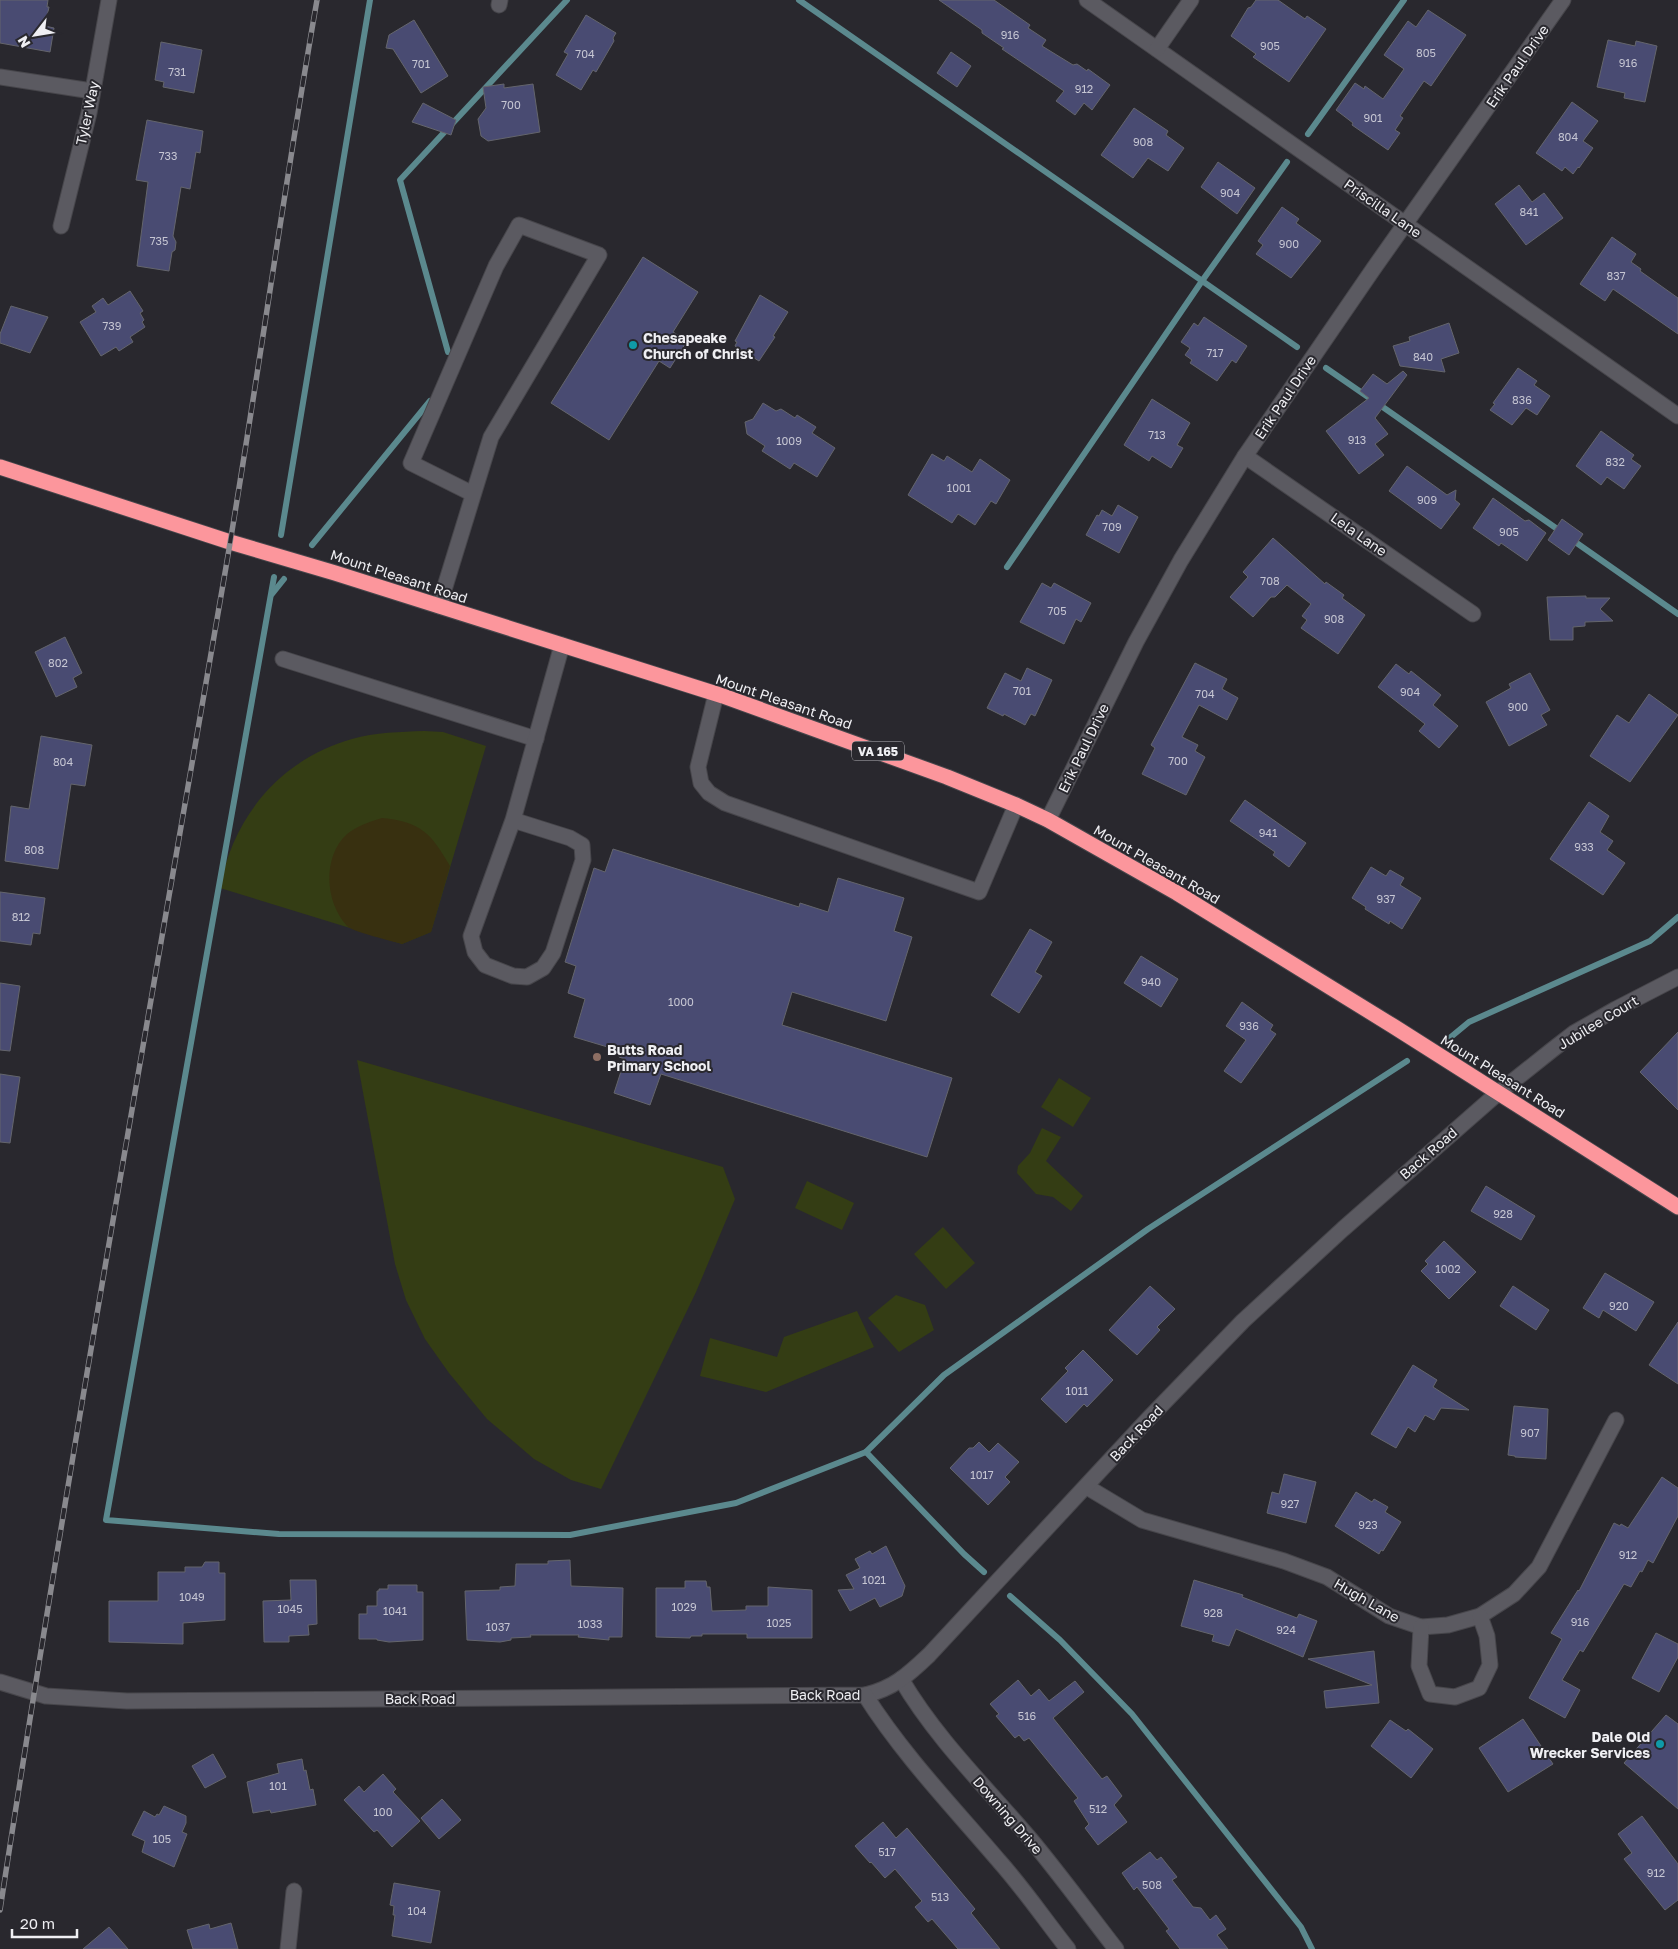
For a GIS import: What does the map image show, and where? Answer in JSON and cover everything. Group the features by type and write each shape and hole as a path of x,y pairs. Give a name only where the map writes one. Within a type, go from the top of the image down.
{"highway":[{"name":"Mount Pleasant Road","path":"0,467 230,542 335,573 716,694 938,773 1016,805 1048,820 1177,893 1678,1207"}],"street":[{"name":"Tyler Way","path":"61,226 92,91 109,0"},
{"name":"Priscilla Lane","path":"1087,0 1678,416"},
{"path":"1157,49 1191,0"},
{"name":"Erik Paul Drive","path":"1048,820 1136,642 1181,560 1245,456 1563,0"},
{"path":"0,77 92,91"},
{"path":"439,606 491,437 599,256 518,225 496,266 411,463 473,494"},
{"name":"Lela Lane","path":"1245,456 1472,614"},
{"path":"513,820 570,838 582,845 583,860 554,952 543,968 527,977 513,976 485,965 475,952 471,936 513,820 562,645"},
{"path":"283,659 536,740"},
{"path":"716,694 698,767 701,783 709,793 725,803 979,892 1016,805"},
{"name":"Jubilee Court","path":"1498,1093 1574,1033 1616,1008 1678,976"},
{"name":"Back Road","path":"0,1682 46,1696 127,1700 864,1695 880,1691 901,1679 930,1656 1149,1418 1243,1321 1350,1222 1498,1093"},
{"name":"Hugh Lane","path":"1087,1487 1142,1520 1284,1561 1327,1577 1389,1616 1420,1627 1448,1625 1480,1616 1514,1594 1539,1567 1616,1420"},
{"path":"1420,1627 1419,1666 1430,1694 1455,1696 1479,1688 1490,1665 1487,1636 1480,1616"},
{"name":"Downing Drive","path":"901,1679 916,1705 943,1740 1032,1842 1116,1949"},
{"path":"864,1695 884,1726 920,1771 1001,1863 1068,1949"},
{"path":"288,1949 294,1891"}],"green space":[{"path":"397,732 443,732 486,746 431,932 402,944 220,888 226,862 236,837 249,814 264,794 282,776 326,748 352,739"},
{"path":"357,1060 723,1167 735,1199 696,1292 601,1489 571,1480 534,1459 487,1419 449,1373 425,1339 406,1300 395,1264"},
{"path":"1059,1078 1091,1098 1073,1127 1041,1107"},
{"path":"1042,1128 1061,1137 1046,1161 1083,1196 1071,1211 1053,1197 1036,1194 1017,1173 1018,1166 1030,1153"},
{"path":"807,1181 854,1203 842,1230 795,1208"},
{"path":"943,1227 975,1263 946,1289 914,1254"},
{"path":"896,1295 925,1305 934,1330 899,1352 868,1318"},
{"path":"857,1311 874,1347 766,1392 700,1376 710,1338 777,1357 784,1337"}],"sand":[{"path":"382,818 416,826 424,831 437,845 450,866 431,932 402,944 364,934 347,926 334,905 329,880 333,855 347,834"}],"building":[{"path":"0,0 48,0 47,7 49,7 45,26 54,28 50,52 0,43"},
{"path":"939,0 994,0 1030,25 1028,28 1046,40 1042,46 1073,65 1077,64 1087,71 1088,69 1110,85 1092,110 1084,103 1075,115 1056,101 1064,91 1002,49 1004,48 982,33 982,30"},
{"path":"1256,0 1278,0 1305,19 1307,16 1326,29 1289,82 1253,57 1256,54 1231,36 1248,8"},
{"path":"1428,10 1466,35 1431,86 1424,81 1400,116 1403,118 1395,130 1400,133 1388,150 1352,125 1353,123 1336,110 1355,83 1364,89 1365,86 1383,99 1404,69 1384,55 1408,21 1416,27"},
{"path":"586,15 616,33 613,38 614,41 596,72 593,70 581,90 556,75 568,54 564,52"},
{"path":"414,20 448,76 421,93 393,49 386,48 389,35"},
{"path":"1608,40 1635,46 1636,41 1657,46 1645,102 1624,98 1625,93 1597,87"},
{"path":"161,42 202,50 194,93 163,87 164,82 155,80"},
{"path":"951,52 971,66 957,87 937,73"},
{"path":"504,84 504,88 533,84 540,132 488,141 481,136 478,119 486,108 483,87"},
{"path":"1572,102 1598,121 1583,141 1593,148 1573,174 1565,167 1562,171 1536,153"},
{"path":"423,103 456,120 451,135 412,122"},
{"path":"1134,108 1168,131 1166,135 1184,148 1168,171 1148,158 1133,178 1101,155"},
{"path":"147,120 203,131 200,153 196,152 190,189 181,187 173,236 176,242 175,250 172,252 169,271 137,266 148,182 136,180"},
{"path":"1218,162 1255,188 1237,214 1201,187"},
{"path":"1519,185 1532,202 1544,193 1563,218 1526,245 1495,204"},
{"path":"1282,207 1299,219 1296,223 1321,241 1291,278 1256,254 1263,245 1258,241"},
{"path":"1612,237 1636,254 1631,262 1641,269 1640,271 1678,298 1678,334 1613,289 1605,301 1580,284"},
{"name":"Chesapeake Church of Christ","path":"643,257 698,292 673,332 687,341 670,368 659,361 609,440 551,403"},
{"path":"130,291 143,311 140,313 145,327 130,337 133,342 119,351 116,347 101,356 80,322 96,312 92,306 103,298 108,305"},
{"path":"760,295 788,312 773,336 775,337 759,361 735,346 737,342 735,341"},
{"path":"11,306 48,317 30,353 0,343 0,334"},
{"path":"1204,317 1247,346 1236,363 1232,360 1217,381 1190,363 1192,360 1185,355 1190,348 1181,342 1194,323 1198,326"},
{"path":"1449,323 1459,353 1441,359 1445,372 1400,366 1393,346 1410,341 1409,337"},
{"path":"1518,368 1537,381 1534,385 1550,396 1537,415 1526,408 1512,425 1490,410"},
{"path":"1403,371 1407,375 1375,418 1388,434 1375,444 1384,455 1359,474 1326,431 1369,398 1360,391 1373,374 1387,384"},
{"path":"1152,399 1190,423 1177,445 1183,448 1171,468 1152,456 1149,461 1124,445"},
{"path":"763,403 776,411 781,409 795,418 797,415 816,427 812,433 835,448 817,477 794,463 790,469 762,451 765,446 747,434 745,422 753,419"},
{"path":"1601,431 1634,455 1631,459 1641,466 1624,489 1607,477 1601,485 1576,466"},
{"path":"932,454 944,461 947,456 972,472 980,459 1010,480 996,504 991,501 975,525 958,514 952,523 908,495"},
{"path":"1407,466 1447,495 1456,490 1455,500 1460,504 1441,529 1389,491"},
{"path":"1493,498 1525,521 1529,520 1546,533 1527,561 1501,543 1499,546 1473,528"},
{"path":"1118,505 1138,517 1119,553 1086,535 1097,515 1099,516 1102,510 1112,516"},
{"path":"1562,519 1583,534 1569,555 1548,540"},
{"path":"1273,538 1325,584 1326,582 1344,595 1342,598 1365,615 1338,654 1301,628 1307,620 1302,616 1311,604 1287,585 1275,597 1271,597 1253,617 1230,597 1248,577 1243,572"},
{"path":"1042,583 1051,588 1054,583 1091,603 1081,622 1076,619 1064,644 1020,622"},
{"path":"1586,596 1586,598 1610,598 1600,609 1613,621 1585,622 1585,626 1573,627 1573,640 1550,640 1547,597"},
{"path":"65,637 82,673 73,678 77,687 56,697 35,652"},
{"path":"1195,663 1227,679 1222,689 1238,698 1227,720 1199,705 1182,737 1198,745 1195,751 1205,757 1186,795 1142,774 1155,748 1151,745"},
{"path":"1396,664 1409,674 1411,671 1441,695 1433,705 1458,726 1439,748 1419,731 1425,724 1378,687"},
{"path":"1027,668 1052,680 1035,716 1031,714 1025,725 987,708 1005,673 1021,681"},
{"path":"1530,673 1550,710 1541,715 1547,725 1509,746 1486,702 1511,688 1509,684"},
{"path":"1649,694 1678,715 1630,782 1590,756 1617,715 1629,723"},
{"path":"41,736 92,745 85,786 71,784 58,869 5,861 11,806 29,809"},
{"path":"1245,800 1306,843 1289,867 1273,855 1275,852 1230,821"},
{"path":"1589,802 1609,816 1600,832 1613,841 1607,850 1625,863 1603,895 1550,859"},
{"path":"613,849 799,907 800,903 828,912 838,878 904,898 894,931 912,937 886,1021 792,992 782,1025 952,1078 927,1157 661,1074 650,1105 614,1093 625,1059 619,1057 621,1051 574,1037 585,999 568,993 576,966 565,962 594,868 605,872"},
{"path":"1371,867 1386,876 1390,870 1404,878 1400,885 1421,898 1402,929 1390,921 1389,924 1365,909 1366,907 1352,898"},
{"path":"0,892 45,898 40,934 33,933 31,945 0,941"},
{"path":"1030,929 1052,942 1035,972 1042,976 1019,1013 991,995"},
{"path":"1141,956 1178,979 1161,1007 1124,983"},
{"path":"0,983 20,986 10,1051 0,1050"},
{"path":"1242,1002 1273,1025 1270,1030 1276,1034 1241,1083 1224,1071 1246,1040 1226,1026"},
{"path":"1678,1032 1678,1110 1640,1072"},
{"path":"0,1074 20,1077 10,1143 0,1142"},
{"path":"1486,1186 1535,1216 1521,1240 1471,1211"},
{"path":"1444,1241 1476,1272 1449,1299 1421,1271 1428,1264 1425,1261"},
{"path":"1605,1273 1654,1302 1636,1331 1603,1310 1599,1318 1583,1308"},
{"path":"1150,1286 1175,1309 1157,1327 1160,1330 1137,1355 1109,1330"},
{"path":"1513,1286 1549,1310 1536,1330 1500,1306"},
{"path":"1678,1322 1678,1384 1649,1365"},
{"path":"1083,1350 1113,1380 1087,1407 1084,1404 1066,1423 1041,1399 1068,1371 1065,1368"},
{"path":"1413,1365 1437,1380 1433,1387 1469,1410 1441,1408 1434,1420 1425,1415 1415,1432 1408,1427 1396,1448 1371,1434"},
{"path":"1514,1406 1548,1409 1546,1459 1508,1455"},
{"path":"979,1442 989,1452 998,1443 1019,1462 1005,1477 1010,1482 988,1505 950,1468 969,1448 973,1448"},
{"path":"1284,1474 1316,1482 1306,1523 1267,1513 1272,1492 1279,1494"},
{"path":"1662,1477 1678,1488 1678,1516 1653,1563 1648,1560 1631,1587 1624,1584 1583,1652 1580,1650 1562,1680 1580,1690 1565,1718 1529,1698 1562,1639 1551,1633 1579,1591 1614,1523 1628,1528"},
{"path":"1356,1492 1372,1502 1374,1499 1388,1507 1385,1512 1401,1522 1383,1551 1381,1550 1379,1554 1335,1526"},
{"path":"886,1546 905,1586 902,1596 880,1607 875,1598 850,1611 838,1590 854,1589 846,1575 860,1568 855,1559 870,1551 872,1554"},
{"path":"570,1560 571,1586 623,1588 622,1637 609,1637 609,1640 578,1637 579,1635 530,1635 531,1637 511,1638 511,1640 500,1642 467,1640 465,1591 500,1590 500,1587 515,1586 516,1564 548,1564 548,1561"},
{"path":"205,1562 219,1562 219,1573 225,1573 225,1620 183,1623 183,1644 109,1642 109,1601 158,1601 158,1572 185,1572 185,1567 202,1567"},
{"path":"290,1580 316,1580 317,1624 308,1625 309,1635 289,1636 289,1642 264,1642 263,1601 291,1600"},
{"path":"1194,1580 1243,1595 1242,1597 1297,1618 1299,1614 1317,1621 1303,1657 1236,1629 1229,1646 1212,1641 1214,1635 1181,1626"},
{"path":"685,1581 706,1581 707,1587 710,1587 712,1611 746,1610 746,1606 768,1606 768,1587 812,1590 812,1638 747,1638 747,1634 702,1634 702,1636 691,1636 690,1638 656,1637 656,1588 685,1588"},
{"path":"388,1585 417,1585 417,1592 423,1592 423,1640 389,1642 377,1639 359,1639 359,1614 367,1614 367,1606 377,1606 377,1591 379,1589 388,1589"},
{"path":"1656,1633 1678,1644 1678,1657 1659,1692 1632,1678"},
{"path":"1374,1651 1379,1703 1326,1708 1324,1691 1372,1685 1308,1659"},
{"path":"1018,1680 1031,1696 1039,1689 1049,1701 1075,1681 1084,1692 1053,1718 1102,1779 1107,1776 1122,1796 1114,1805 1127,1822 1098,1845 1085,1828 1089,1824 1074,1801 1078,1798 1029,1738 1024,1741 1019,1735 1015,1738 996,1716 999,1714 990,1704"},
{"name":"Dale Old Wrecker Services","path":"1666,1715 1678,1724 1678,1809 1624,1763"},
{"path":"1523,1719 1553,1764 1508,1792 1479,1748"},
{"path":"1390,1720 1406,1731 1408,1729 1433,1749 1411,1778 1371,1746"},
{"path":"213,1754 226,1777 205,1788 192,1766"},
{"path":"302,1759 310,1790 313,1789 316,1805 271,1813 270,1810 253,1813 247,1782 279,1773 277,1764"},
{"path":"383,1774 396,1789 393,1792 420,1821 392,1847 377,1830 374,1832 344,1800 359,1786 364,1792"},
{"path":"442,1799 461,1820 439,1839 421,1818"},
{"path":"164,1806 186,1816 186,1823 182,1832 187,1834 174,1867 142,1852 145,1841 132,1835 144,1811 155,1817 157,1814 159,1815"},
{"path":"1642,1816 1678,1864 1678,1900 1665,1910 1624,1859 1632,1853 1618,1834"},
{"path":"883,1822 896,1838 907,1828 975,1909 971,1913 1000,1949 958,1949 932,1919 928,1922 915,1907 922,1901 895,1869 885,1878 870,1863 855,1846"},
{"path":"1150,1852 1157,1860 1161,1857 1177,1877 1172,1880 1193,1907 1201,1908 1210,1920 1216,1915 1226,1929 1217,1935 1228,1949 1180,1949 1166,1931 1169,1929 1137,1887 1134,1890 1122,1873"},
{"path":"394,1883 440,1891 431,1943 392,1936 395,1915 393,1915 394,1906 390,1905"},
{"path":"231,1923 238,1949 193,1949 187,1930 209,1924 210,1929"},
{"path":"109,1927 128,1949 83,1949"}],"waterway":[{"path":"281,535 370,0"},
{"path":"448,352 400,180 567,0"},
{"path":"799,0 1297,347"},
{"path":"1308,134 1404,0"},
{"path":"1007,567 1202,281 1287,162"},
{"path":"1326,368 1368,397"},
{"path":"312,545 430,401"},
{"path":"1377,403 1563,533"},
{"path":"1571,539 1678,614"},
{"path":"274,577 106,1520 279,1534 570,1535 736,1503 866,1452 944,1375 1148,1229 1407,1061"},
{"path":"272,594 284,579"},
{"path":"1446,1041 1469,1022 1650,941 1678,917"},
{"path":"866,1452 964,1554 984,1572"},
{"path":"1010,1596 1060,1640 1132,1714 1301,1927 1312,1949"}],"railway":[{"path":"0,1910 82,1406 226,567 317,0"}],"place":[{"name":"Chesapeake Church of Christ","path":"633,345"},
{"name":"Butts Road Primary School","path":"597,1057"},
{"name":"Dale Old Wrecker Services","path":"1660,1744"}]}
